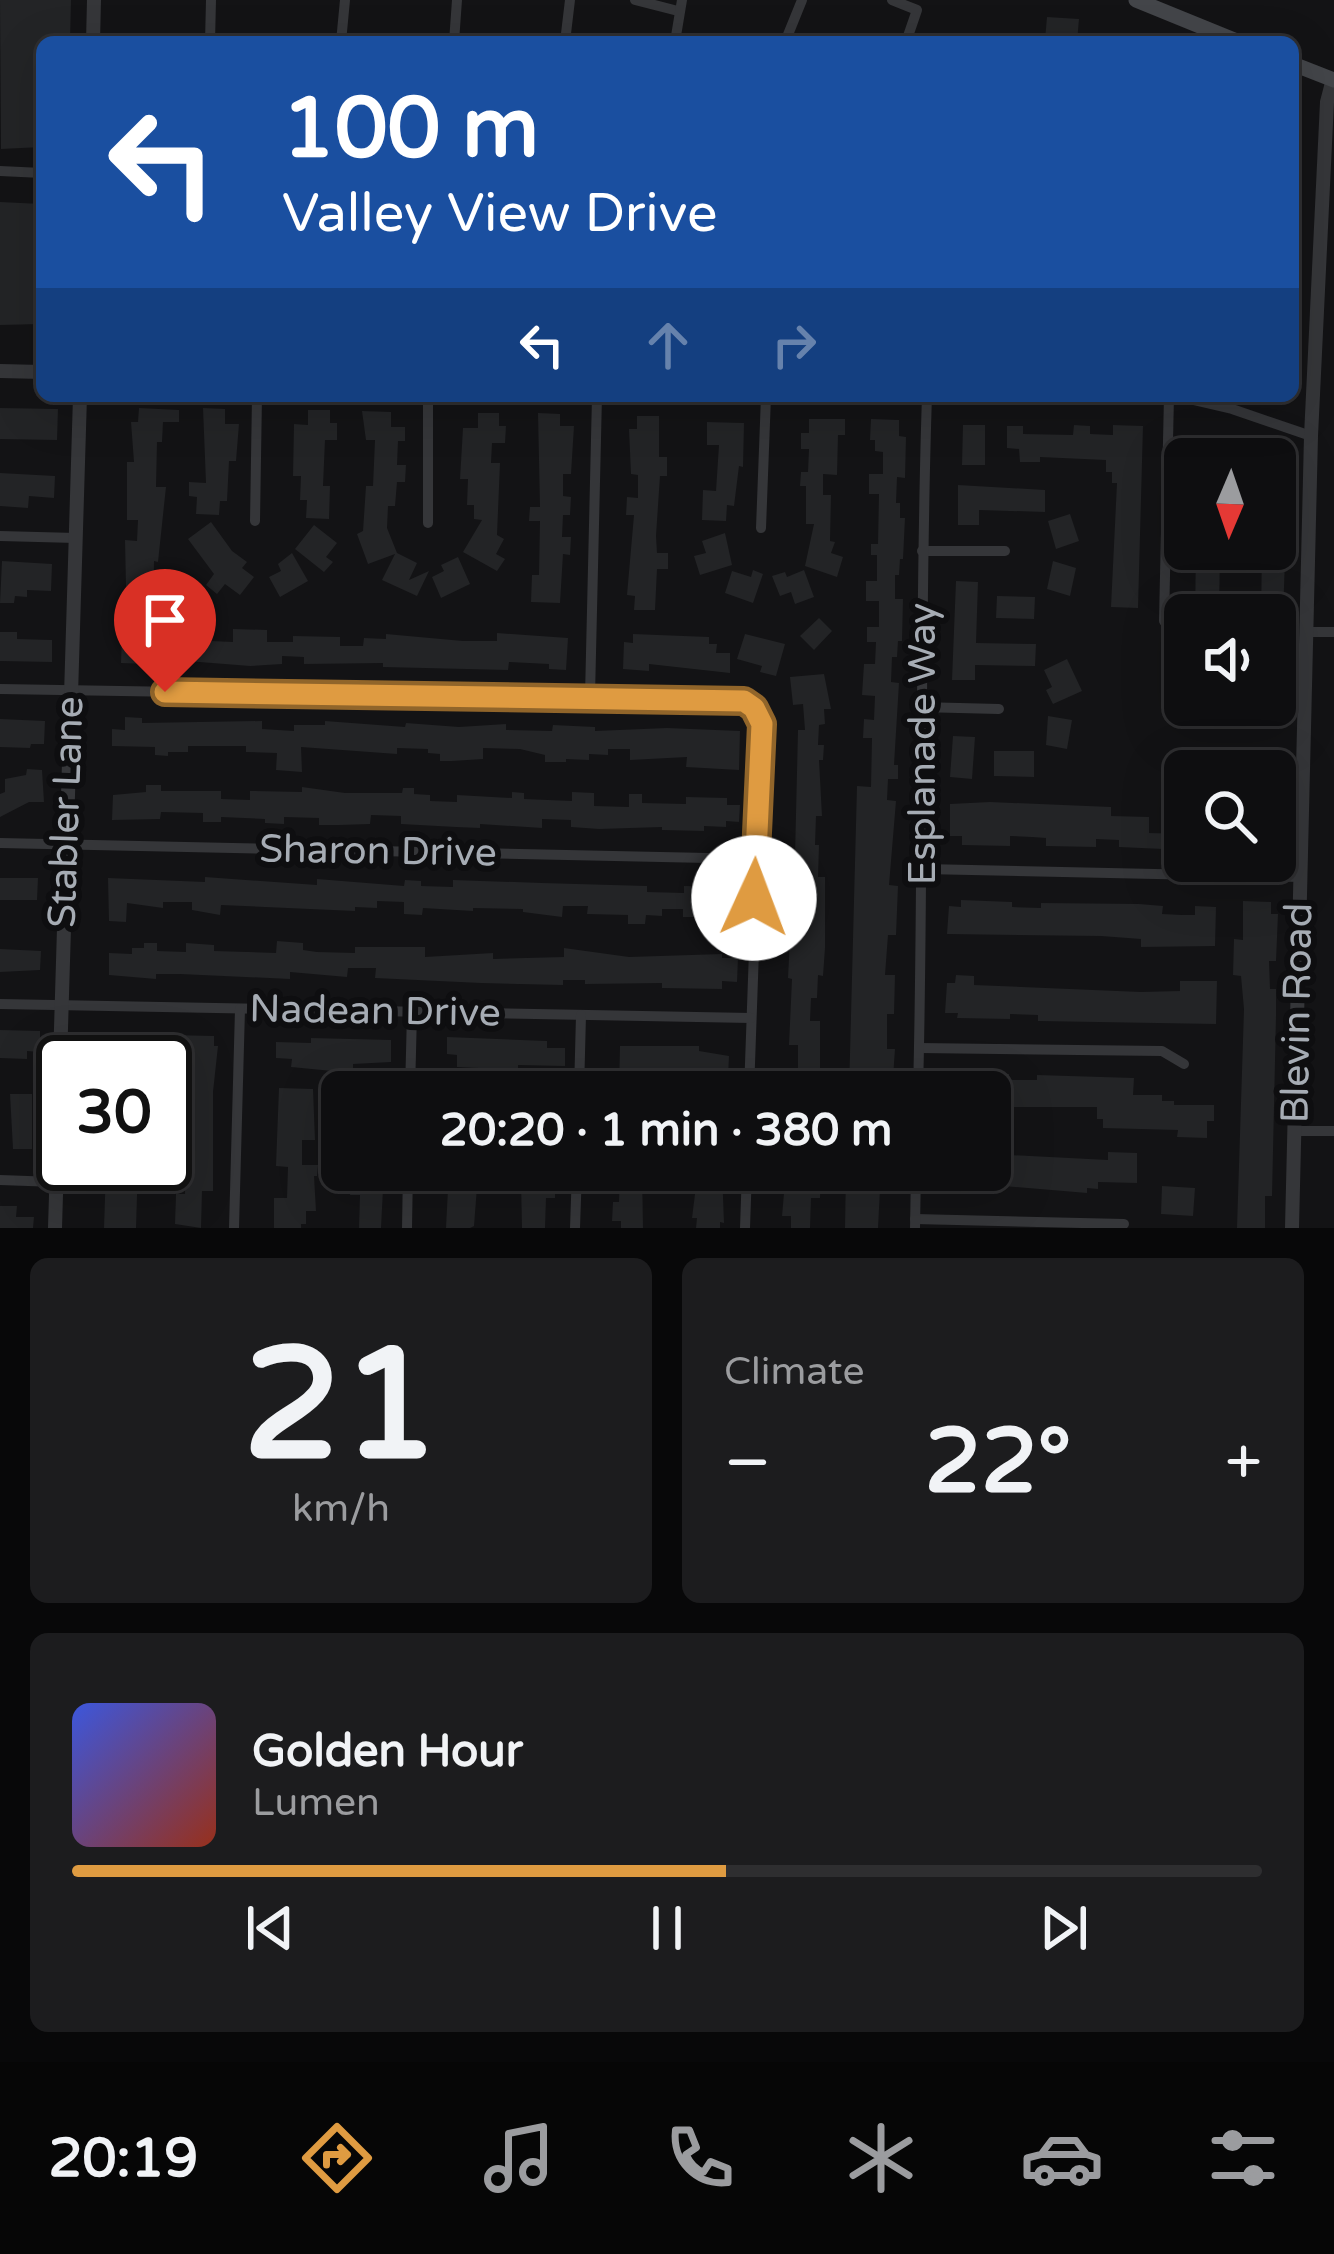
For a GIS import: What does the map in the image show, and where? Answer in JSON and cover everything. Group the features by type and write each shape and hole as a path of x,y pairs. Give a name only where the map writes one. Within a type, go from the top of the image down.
{"main road":[{"path":"1136,0 1223,36"},
{"path":"1299,66 1334,79"}],"street":[{"path":"93,36 94,0"},
{"path":"210,36 211,0"},
{"path":"342,36 345,0"},
{"path":"455,36 458,0"},
{"path":"566,36 570,0"},
{"path":"635,0 680,5 676,36"},
{"path":"787,36 802,0"},
{"path":"892,0 917,10 908,36"},
{"name":"Blevin Road","path":"1292,1228 1311,436 1327,102 1334,79"},
{"path":"0,171 36,172"},
{"path":"0,370 36,372"},
{"name":"Stabler Lane","path":"59,1035 80,402"},
{"path":"255,520 257,402"},
{"path":"428,402 428,523"},
{"path":"590,696 597,402"},
{"path":"761,528 766,402"},
{"name":"Esplanade Way","path":"918,1071 927,402"},
{"path":"1165,594 1172,402"},
{"path":"1200,402 1311,436"},
{"path":"0,536 76,538"},
{"path":"922,551 1005,551"},
{"path":"1306,632 1334,632"},
{"path":"0,689 744,701 762,724 750,1071"},
{"path":"920,707 999,709"},
{"name":"Sharon Drive","path":"0,843 755,859"},
{"path":"924,869 1300,878"},
{"name":"Nadean Drive","path":"0,1004 751,1018"},
{"path":"234,1228 240,1009"},
{"path":"411,1071 412,1013"},
{"path":"579,1071 580,1015"},
{"path":"919,1048 1162,1051 1184,1064"},
{"path":"1294,1131 1334,1131"},
{"path":"0,1180 36,1181"},
{"name":"Stabler Lane","path":"55,1228 56,1191"},
{"path":"407,1228 408,1191"},
{"path":"575,1228 576,1191"},
{"path":"746,1228 747,1191"},
{"path":"916,1191 915,1223 1124,1224"}],"building":[{"path":"0,0 71,0 70,36 36,36 36,147 1,149"},
{"path":"1047,17 1079,19 1078,36 1045,36"},
{"path":"0,202 36,204 36,324 0,325"},
{"path":"0,408 58,409 57,440 0,439"},
{"path":"139,408 179,410 179,422 163,422 162,442 157,442 156,487 166,487 158,562 154,561 153,650 147,650 147,664 121,663 122,633 127,633 125,540 137,541 138,520 127,520 127,462 134,462 131,422 138,422"},
{"path":"203,408 225,409 225,424 239,424 236,461 229,461 227,501 220,501 219,515 196,514 197,497 189,496 189,482 206,483"},
{"path":"308,410 330,410 330,423 337,423 337,440 325,440 323,486 330,486 329,519 306,518 307,500 300,500 301,476 293,476 294,424 308,425"},
{"path":"362,411 391,412 391,427 405,427 405,441 398,441 397,465 406,465 405,482 397,482 395,506 388,506 387,528 397,553 417,563 409,580 429,571 417,596 382,580 395,554 368,564 357,534 363,531 366,486 373,486 375,440 366,440"},
{"path":"478,413 499,413 499,426 506,426 505,443 492,443 491,463 500,463 497,535 504,539 496,554 505,559 497,571 463,552 482,520 474,519 474,505 467,505 468,479 460,479 463,428 478,428"},
{"path":"538,413 560,414 560,426 574,426 571,474 563,474 563,496 571,497 570,515 563,515 562,537 571,537 570,555 563,554 560,603 531,602 532,575 539,575 540,521 529,521 530,507 540,507"},
{"path":"637,416 659,416 659,457 667,457 667,476 660,476 656,536 657,553 668,553 668,569 657,569 655,610 634,610 635,596 627,595 634,515 626,515 627,497 638,498 638,475 631,474 629,429 637,429"},
{"path":"809,419 845,419 845,435 838,435 837,475 823,474 823,495 831,495 830,541 835,542 831,553 843,557 837,577 805,566 814,524 806,524 806,486 800,486 801,472 808,472 809,449 801,449 801,433 809,433"},
{"path":"871,419 899,420 899,436 906,437 905,478 897,477 896,503 900,503 900,518 905,518 903,559 895,575 895,599 903,599 902,641 898,641 897,657 892,657 891,682 899,683 894,765 898,765 898,779 888,779 887,800 896,801 889,885 898,886 896,935 888,935 885,975 895,975 894,1014 887,1014 887,1049 895,1049 893,1071 850,1071 857,786 871,787 872,738 863,738 864,719 874,720 875,696 862,695 864,664 875,664 876,642 867,642 867,627 879,627 879,601 866,601 866,581 877,581 877,555 871,555 871,544 878,544 879,494 869,494 869,474 883,474 883,452 875,451 875,440 870,440"},
{"path":"707,422 744,423 743,467 739,466 734,506 727,505 726,521 702,520 703,490 716,491 719,445 707,445"},
{"path":"963,425 985,425 985,465 962,465"},
{"path":"1074,425 1090,426 1090,434 1113,435 1113,425 1143,426 1138,608 1111,607 1117,483 1112,483 1112,472 1106,472 1106,460 1040,457 1040,462 1020,462 1019,449 1007,448 1007,426 1023,426 1023,434 1073,435"},
{"path":"0,473 55,476 54,498 29,496 28,508 0,506"},
{"path":"958,485 1045,490 1045,512 979,510 979,525 958,525"},
{"path":"1070,514 1079,541 1056,549 1048,521"},
{"path":"211,522 232,551 247,562 242,568 254,577 240,595 225,584 217,594 206,585 214,574 188,539"},
{"path":"314,525 337,543 326,557 333,562 324,572 295,549"},
{"path":"725,533 732,565 700,575 694,556 706,553 702,541"},
{"path":"292,553 308,581 280,597 269,577 281,571 278,564"},
{"path":"458,557 470,584 441,598 432,577 444,571 441,565"},
{"path":"2,561 52,564 51,591 27,590 27,597 0,603"},
{"path":"1053,561 1076,568 1070,596 1047,589"},
{"path":"753,570 763,574 753,603 725,593 732,571 751,577"},
{"path":"804,570 814,597 795,604 791,592 780,596 772,576 785,572 787,577"},
{"path":"1196,570 1220,570 1219,594 1195,594"},
{"path":"1262,570 1285,570 1284,594 1261,594"},
{"path":"956,581 978,582 976,643 1036,644 1035,666 975,665 975,680 952,680"},
{"path":"997,596 1035,597 1034,619 996,618"},
{"path":"819,618 832,631 814,650 800,636"},
{"path":"233,629 267,630 267,642 293,642 293,636 340,637 340,646 363,646 364,638 386,639 386,634 463,641 497,641 497,633 568,638 566,670 509,662 508,670 304,664 304,657 282,656 282,664 250,666 174,660 175,631 233,642"},
{"path":"0,632 17,632 17,639 52,640 52,662 0,661"},
{"path":"633,634 709,637 709,644 717,644 716,653 730,653 730,673 649,664 649,671 623,669 624,642 633,643"},
{"path":"745,634 785,644 776,676 737,659"},
{"path":"1067,659 1082,691 1053,704 1044,670"},
{"path":"824,674 831,709 824,709 818,745 824,745 823,760 819,760 822,816 816,816 815,845 819,845 818,877 825,877 825,948 823,976 818,975 817,998 811,998 810,1021 820,1021 820,1071 786,1071 798,1070 798,1045 789,1045 792,979 788,978 790,938 800,938 801,899 794,898 798,730 805,730 803,704 793,705 790,677"},
{"path":"1048,716 1072,720 1067,749 1046,745"},
{"path":"125,717 142,718 142,723 262,721 262,729 294,731 294,725 325,725 325,721 405,727 406,723 506,724 506,730 552,731 553,725 595,727 595,731 740,731 739,770 686,767 687,757 630,760 630,749 589,754 589,760 545,762 545,755 520,749 483,748 483,759 440,761 440,754 428,753 428,749 397,748 397,754 301,747 302,772 276,770 277,753 246,752 246,746 188,746 188,752 168,752 168,756 155,755 155,747 112,746 112,729 125,730"},
{"path":"0,719 45,721 44,744 0,747"},
{"path":"953,736 975,737 972,779 950,777"},
{"path":"994,751 1034,751 1034,777 994,776"},
{"path":"27,769 42,770 44,802 29,802 0,817 5,779 26,775"},
{"path":"146,785 161,785 161,791 221,791 221,799 250,800 250,791 302,792 302,787 345,793 402,793 403,788 414,788 414,794 430,795 430,801 457,802 457,795 512,798 512,792 524,793 524,799 572,801 572,792 594,793 594,806 629,807 629,794 642,794 642,803 686,804 686,797 727,798 727,805 740,805 739,822 704,826 704,831 571,827 571,820 542,819 542,828 456,827 401,824 401,816 371,815 370,824 339,825 319,825 319,818 284,817 284,824 221,817 221,822 203,822 203,813 161,812 160,819 112,820 113,795 146,792"},
{"path":"950,804 1111,807 1111,816 1149,817 1149,833 1164,833 1164,849 1119,847 1119,840 1096,839 1096,847 1046,846 1046,838 1010,836 1010,846 962,845 962,836 950,836"},
{"path":"205,877 317,885 317,879 404,886 405,880 421,881 421,886 453,887 453,880 647,886 647,892 684,893 684,886 727,887 727,894 737,894 736,912 697,911 697,917 683,917 683,909 662,909 662,916 646,915 645,924 628,924 628,915 587,914 588,906 563,906 562,917 523,909 473,908 423,908 422,915 404,914 404,902 377,901 377,908 355,907 355,911 221,905 220,915 192,910 192,902 163,902 163,908 127,903 126,922 109,921 108,878 205,882"},
{"path":"0,878 38,878 37,900 0,900"},
{"path":"961,900 1041,908 1041,903 1139,904 1163,906 1162,914 1182,915 1195,915 1195,906 1216,907 1215,946 1141,947 1141,939 1101,936 947,934 949,906 961,907"},
{"path":"1243,901 1271,902 1271,914 1278,914 1276,961 1269,961 1276,1016 1272,1196 1265,1196 1265,1228 1237,1228 1244,1009 1241,976 1233,975 1234,939 1243,940"},
{"path":"277,941 303,943 303,950 317,952 425,947 425,957 493,953 493,959 564,957 564,948 629,957 722,954 722,958 738,958 737,982 722,981 722,989 662,988 662,983 585,984 585,980 563,980 563,985 481,983 375,978 376,968 348,968 347,977 290,972 290,979 109,975 109,953 132,954 132,948 144,948 144,943 157,943 157,951 186,952 186,943 214,945 214,951 276,953"},
{"path":"0,949 41,951 40,970 0,972"},
{"path":"956,975 974,976 974,985 1141,992 1180,991 1180,981 1217,981 1216,1024 1038,1021 1038,1015 1010,1014 1010,1019 957,1018 958,1013 945,1013 947,983 955,983"},
{"path":"0,1030 40,1031 36,1052 27,1051 27,1059 0,1058"},
{"path":"192,1036 214,1036 214,1046 218,1046 213,1191 202,1191 201,1228 175,1224 176,1194 192,1191"},
{"path":"447,1037 547,1041 547,1048 565,1048 565,1066 457,1067 457,1055 447,1054"},
{"path":"311,1038 391,1040 391,1062 353,1064 353,1071 332,1071 291,1067 292,1059 276,1058 276,1042 311,1043"},
{"path":"620,1046 699,1046 699,1051 729,1056 728,1071 619,1071"},
{"path":"1037,1075 1134,1078 1133,1095 1162,1095 1162,1101 1174,1101 1174,1105 1214,1105 1214,1121 1207,1121 1207,1138 1177,1137 1178,1130 1103,1128 1097,1107 1011,1107 1011,1080 1037,1080"},
{"path":"279,1088 313,1089 315,1140 302,1140 302,1165 318,1165 316,1211 306,1211 306,1224 301,1228 274,1228 274,1198 287,1198 288,1167 276,1166"},
{"path":"10,1094 32,1094 32,1149 13,1149"},
{"path":"1108,1152 1137,1153 1137,1183 1098,1182 1098,1189 1087,1188 1087,1193 1011,1187 1011,1155 1108,1160"},
{"path":"1162,1186 1195,1188 1193,1216 1161,1214"},
{"path":"105,1191 137,1191 136,1228 104,1228"},
{"path":"351,1191 383,1191 381,1228 359,1228 360,1195 350,1195"},
{"path":"448,1191 477,1191 474,1226 446,1228"},
{"path":"521,1191 555,1191 555,1198 546,1198 545,1228 522,1228"},
{"path":"619,1191 642,1191 643,1228 621,1228 621,1221 612,1221 613,1202 619,1202"},
{"path":"695,1191 723,1191 724,1223 720,1222 720,1228 696,1228 697,1218 692,1218"},
{"path":"784,1191 820,1191 820,1198 811,1198 810,1228 791,1228 791,1216 782,1216"},
{"path":"846,1191 880,1191 878,1228 845,1228"},
{"path":"0,1206 17,1206 16,1217 34,1217 33,1228 0,1228"}],"route":[{"path":"165,692 744,701 762,724 754,898"}]}
